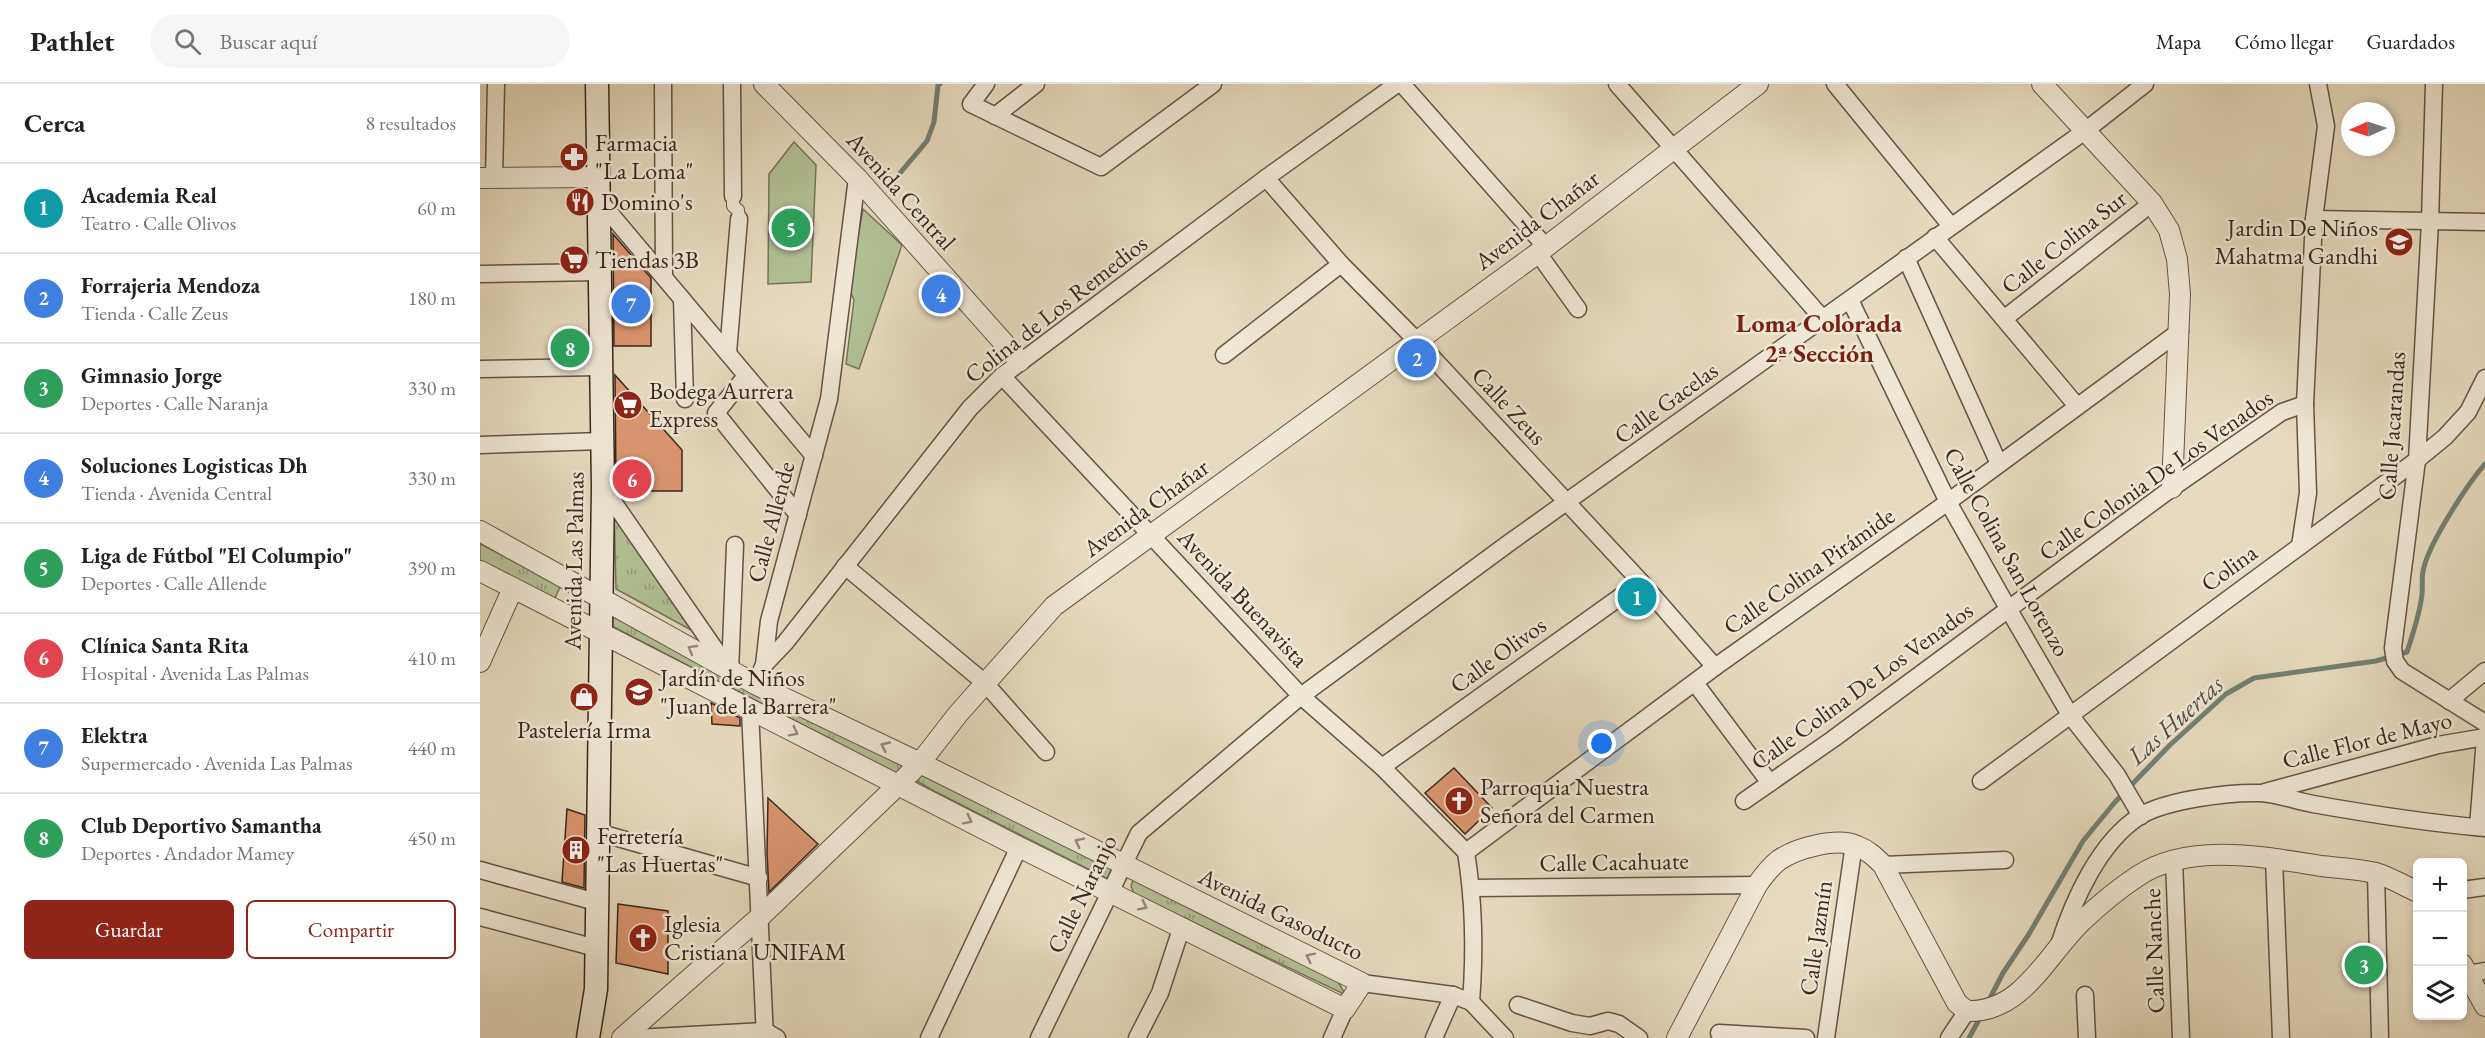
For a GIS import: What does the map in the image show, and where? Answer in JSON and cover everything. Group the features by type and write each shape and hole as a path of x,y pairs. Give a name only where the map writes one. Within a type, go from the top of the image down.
{"main road":[{"name":"Avenida Las Palmas","path":"588,1038 597,989 596,902 603,487 597,84"}],"street":[{"path":"496,84 487,178 597,177"},
{"path":"663,84 664,277"},
{"path":"728,353 739,219 738,210 733,206 732,84"},
{"name":"Avenida Central","path":"764,84 857,178 1020,361"},
{"path":"986,84 971,104 1101,167 1213,84"},
{"path":"995,116 1036,84"},
{"name":"Colina de Los Remedios","path":"755,684 764,665 785,643 970,408 1002,376 1266,178 1397,84"},
{"path":"1402,84 1542,250 1578,309"},
{"path":"1617,84 1823,319"},
{"name":"Avenida Chañar","path":"622,1038 761,916 920,763 985,683 1054,606 1542,250 1758,84"},
{"path":"1835,84 1951,226"},
{"path":"2042,84 2152,203 2169,230 2177,259 2180,331 2172,488"},
{"name":"Calle Gacelas","path":"1301,696 1509,543 2085,131 2145,84"},
{"path":"2301,546 2308,493 2305,404 2314,219 2326,126 2318,84"},
{"name":"Calle Jacarandas","path":"2434,84 2430,222 2416,460 2394,655 2402,671 2485,723"},
{"name":"Calle Allende","path":"764,665 769,621 829,399 857,178"},
{"name":"Calle Zeus","path":"1266,178 1341,264 1417,341 1641,582 1715,667"},
{"path":"598,199 814,456"},
{"name":"Calle Colina Sur","path":"2005,318 2152,203"},
{"path":"2314,219 2485,222"},
{"path":"1935,237 2077,406"},
{"path":"1906,258 1999,464"},
{"path":"1224,355 1341,264"},
{"path":"480,274 599,272"},
{"path":"682,299 685,399"},
{"name":"Calle Colina San Lorenzo","path":"1850,300 1948,502 2070,714 2116,775 2138,811"},
{"name":"Calle Colina Pirámide","path":"1466,852 1715,667 1948,502 2180,331"},
{"path":"480,369 600,367"},
{"path":"746,376 716,413 798,514"},
{"name":"Avenida Buenavista","path":"1002,376 1301,696 1382,767 1466,852"},
{"name":"Colina","path":"1981,781 2301,546 2445,437 2468,412 2485,378"},
{"name":"Calle Colonia De Los Venados","path":"2009,610 2172,488 2282,412 2305,404"},
{"path":"480,445 602,441"},
{"path":"603,487 730,671"},
{"name":"Avenida Gasoducto","path":"480,531 755,684 920,763 1362,983 1345,1009"},
{"path":"730,671 735,544"},
{"path":"845,566 985,683 1046,752"},
{"path":"480,572 1345,1009 1332,1038"},
{"name":"Calle Olivos","path":"1382,767 1641,582"},
{"path":"480,662 513,588"},
{"name":"Calle Colina De Los Venados","path":"1744,801 2009,610"},
{"path":"2449,701 2485,671"},
{"path":"1695,683 1770,783"},
{"name":"Calle Naranjo","path":"1039,1038 1139,833 1301,696"},
{"path":"634,1038 769,1036 750,710"},
{"path":"2059,946 2071,909 2086,877 2138,811 2197,799 2262,793 2313,804 2482,828 2485,737"},
{"name":"Calle Flor de Mayo","path":"2262,793 2438,745 2485,737"},
{"path":"597,832 759,878"},
{"path":"1677,1038 1757,885 1768,869 1797,851 1829,844 1854,844 1873,855 1883,865 1957,1003 1977,1010"},
{"name":"Calle Jazmín","path":"1826,1038 1854,844"},
{"path":"929,1038 1019,846"},
{"path":"1466,852 1472,888 1472,1002"},
{"path":"1949,1038 1977,1010 2011,999 2026,986 2082,922 2138,876 2154,867 2174,861 2220,855 2274,859 2376,873 2413,890"},
{"path":"2274,859 2281,1038"},
{"path":"1883,865 2005,861"},
{"name":"Calle Nanche","path":"2174,861 2181,1038"},
{"path":"480,870 596,902"},
{"path":"2376,873 2380,1038"},
{"name":"Calle Cacahuate","path":"1472,888 1757,885"},
{"path":"2467,889 2485,887"},
{"path":"480,917 597,948"},
{"path":"1137,1038 1160,993 1182,926"},
{"path":"2472,970 2485,1006"},
{"path":"1362,983 1453,994 1472,1002 1505,1038"},
{"path":"1434,1038 1453,994"},
{"path":"2085,995 2087,1038"},
{"path":"1518,1005 1572,1023 1590,1026 1608,1021 1619,1024 1639,1038"},
{"path":"1719,1033 1806,1038"}],"green space":[{"path":"794,142 816,165 811,282 768,284 769,174"},
{"path":"863,209 902,245 859,369 846,364 854,300 849,288"},
{"path":"614,508 704,637 616,589"},
{"path":"480,544 561,585 555,598 480,561"},
{"path":"609,611 905,764 896,773 606,623"},
{"path":"924,772 1116,868 1110,880 915,780"},
{"path":"1139,878 1333,974 1346,995 1134,894 1131,886 1133,880"}],"building":[{"path":"613,234 651,278 651,346 614,346"},
{"name":"Bodega Aurrera Express","path":"615,375 682,450 682,491 618,491 616,488"},
{"path":"711,703 740,718 740,726 712,724"},
{"name":"Parroquia Nuestra Señora del Carmen","path":"1454,768 1492,808 1465,834 1425,793"},
{"path":"768,798 818,844 769,892 767,853"},
{"name":"Ferretería \"Las Huertas\"","path":"567,809 585,815 584,888 562,882"},
{"path":"618,904 668,911 668,974 616,963"}],"waterway":[{"path":"895,179 927,141 934,122 938,85 940,84"},
{"name":"Las Huertas","path":"1988,1002 2003,973 2029,934 2083,841 2115,802 2170,745 2226,694 2254,678 2376,661 2407,652 2420,609 2423,573 2428,556 2450,513 2485,464"},
{"name":"Las Huertas","path":"1969,1038 1981,1016"}],"place":[{"name":"Farmacia \"La Loma\"","path":"574,157"},
{"name":"Domino's","path":"580,202"},
{"name":"Liga de Fútbol \"El Columpio\"","path":"791,228"},
{"name":"Jardin De Niños Mahatma Gandhi","path":"2399,242"},
{"name":"Tiendas 3B","path":"574,260"},
{"name":"Soluciones Logisticas Dh","path":"941,294"},
{"name":"Elektra","path":"631,304"},
{"name":"Club Deportivo Samantha","path":"570,348"},
{"name":"Forrajeria Mendoza","path":"1417,358"},
{"name":"Bodega Aurrera Express","path":"628,405"},
{"name":"Clínica Santa Rita","path":"632,479"},
{"name":"Academia Real","path":"1637,597"},
{"name":"Jardín de Niños \"Juan de la Barrera\"","path":"639,692"},
{"name":"Pastelería Irma","path":"584,697"},
{"name":"Parroquia Nuestra Señora del Carmen","path":"1459,801"},
{"name":"Ferretería \"Las Huertas\"","path":"576,850"},
{"name":"Iglesia Cristiana UNIFAM","path":"643,938"},
{"name":"Gimnasio Jorge","path":"2364,965"}],"district":[{"name":"Loma Colorada 2ª Sección","path":"1819,338"}]}
